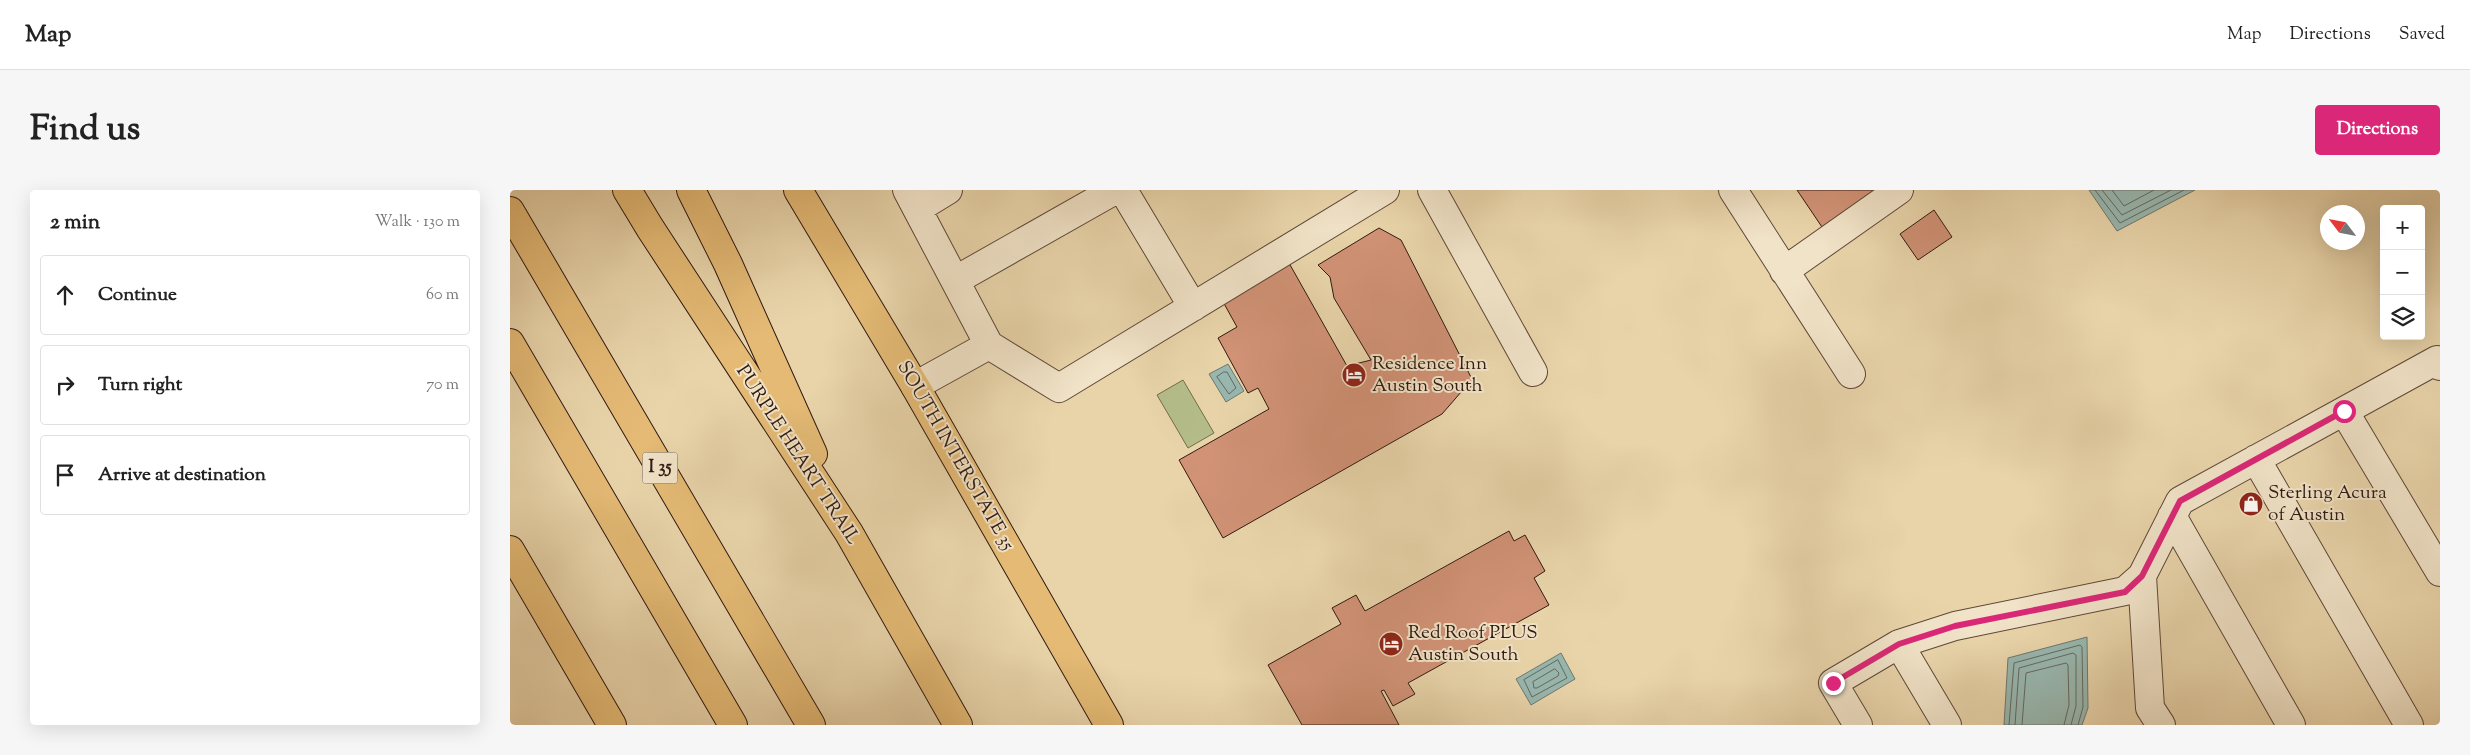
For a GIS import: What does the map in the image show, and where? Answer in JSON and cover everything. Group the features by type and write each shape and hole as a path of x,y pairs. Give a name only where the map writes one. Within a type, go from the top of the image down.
{"main road":[{"name":"PURPLE HEART TRAIL","path":"627,190 849,533 958,725"},
{"path":"691,190 728,264 849,533"},
{"name":"SOUTH INTERSTATE 35","path":"798,190 915,386 1109,725"},
{"name":"I 35","path":"510,211 811,725"},
{"path":"510,343 733,725"},
{"path":"510,550 612,725"}],"lane":[{"path":"948,190 912,199 989,345 1059,388 1385,190"},
{"path":"956,280 1115,190"},
{"path":"1123,190 1193,307"},
{"path":"1432,190 1533,372"},
{"path":"1733,190 1851,374"},
{"path":"1784,271 1899,190"},
{"path":"915,386 989,345"},
{"path":"1858,725 1833,683 1899,644 1955,626 2125,592 2142,576 2180,501 2437,360 2440,366"},
{"path":"2344,411 2440,572"},
{"path":"2256,459 2409,725"},
{"path":"2172,516 2291,725"},
{"path":"2142,576 2150,708 2161,725"},
{"path":"1899,644 1947,725"}],"green space":[{"path":"1183,380 1214,433 1188,448 1157,395"}],"water":[{"path":"2089,190 2195,190 2117,231"},
{"path":"1228,364 1244,391 1226,402 1209,374"},
{"path":"2087,637 2088,708 2082,725 2004,725 2008,658"},
{"path":"1561,653 1575,679 1531,705 1516,679"}],"building":[{"path":"1797,190 1890,190 1824,230"},
{"path":"1934,210 1952,237 1918,260 1900,234"},
{"name":"Residence Inn Austin South","path":"1379,228 1401,240 1475,385 1462,391 1442,414 1223,538 1179,460 1269,409 1258,388 1248,393 1218,338 1237,327 1222,300 1289,263 1347,366 1371,360 1334,298 1330,277 1318,265"},
{"name":"Red Roof PLUS Austin South","path":"1509,531 1514,541 1525,535 1545,571 1534,578 1549,605 1408,683 1415,694 1393,706 1384,690 1381,691 1399,725 1302,725 1268,665 1341,624 1332,608 1356,595 1365,611"}],"place":[{"name":"Residence Inn Austin South","path":"1354,375"},
{"name":"Sterling Acura of Austin","path":"2251,504"},
{"name":"Red Roof PLUS Austin South","path":"1391,644"}],"route":[{"path":"1833,683 1899,644 1955,626 2125,592 2142,576 2180,501 2344,411"}]}
